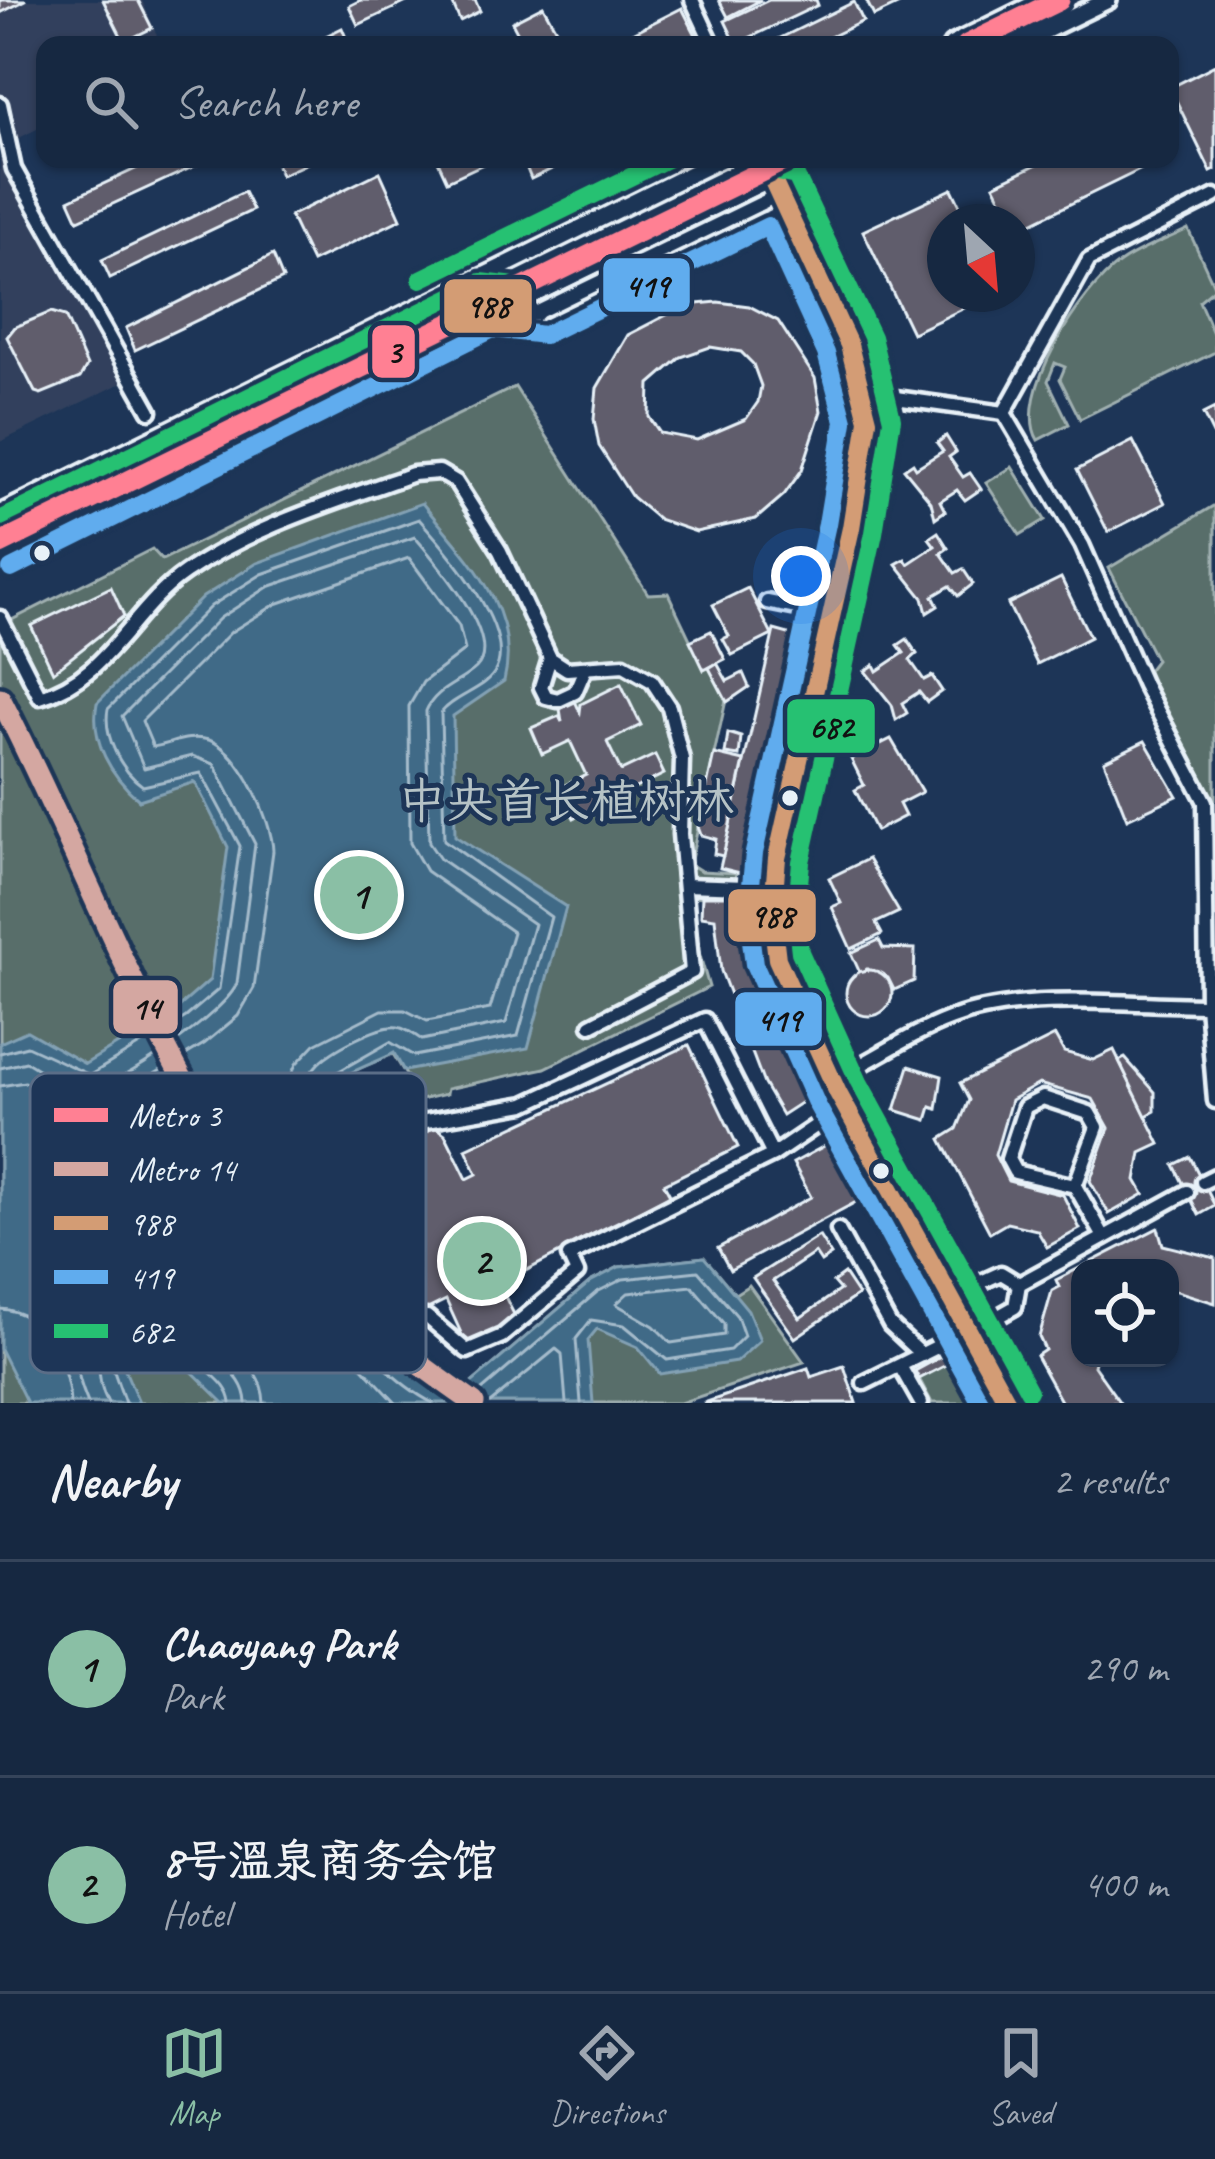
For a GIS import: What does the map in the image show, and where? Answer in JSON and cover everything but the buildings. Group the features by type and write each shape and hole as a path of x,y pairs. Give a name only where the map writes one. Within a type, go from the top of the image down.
{"main road":[{"path":"970,36 1043,0"},
{"path":"1034,36 1108,0"},
{"path":"0,514 703,168"},
{"path":"0,547 760,168"},
{"path":"775,168 779,194 849,344 868,420 865,460 775,888 777,959 839,1077 964,1290 1008,1403"},
{"path":"778,168 865,339 881,395 881,459 794,855 788,914 802,989 839,1077 845,1106 976,1328 1026,1403"},
{"path":"490,304 536,313"}],"street":[{"path":"692,0 709,36"},
{"path":"0,104 14,169 150,411"},
{"path":"536,313 779,194"},
{"path":"1004,412 1089,260 1215,196"},
{"path":"881,395 1004,412"},
{"path":"1004,412 1082,545 1144,685 1205,802 1215,1101"},
{"path":"0,618 40,698 61,692 94,669 178,577 216,553 413,474 439,472 456,482 480,515 550,658 567,669 624,665 652,681 669,707 682,759 692,972 591,1024"},
{"path":"767,602 832,615"},
{"path":"550,658 541,687 546,697 558,700 575,692 585,669"},
{"path":"686,885 775,888"},
{"path":"839,1077 928,1027 1006,1005 1211,1005"},
{"path":"426,1120 525,1104 705,1019 773,1155"},
{"path":"1075,1186 1096,1127 1089,1114 1043,1098 1025,1107 1008,1159 1016,1172 1075,1186 1104,1237"},
{"path":"426,1316 467,1351 502,1336 578,1273 569,1256 773,1155 845,1106"},
{"path":"1019,1284 1187,1192"},
{"path":"838,1230 890,1325 922,1355"},
{"path":"964,1290 1001,1273 1019,1284"},
{"path":"864,1383 1015,1306 1019,1284"},
{"path":"900,1366 921,1403"}],"shaded area":[{"path":"0,0 142,0 157,36 36,36 36,130 13,141 15,179 45,240 59,235 86,291 92,289 132,378 0,442"}],"green space":[{"path":"1188,229 1215,288 1199,301 1215,338 1215,352 1080,419 1060,379 1065,367 1055,363 1048,381 1069,424 1038,440 1032,421 1034,398 1070,319 1120,263"},
{"name":"中央首长植树林","path":"515,387 648,594 668,593 704,669 709,667 726,700 690,864 701,871 736,873 732,894 692,897 694,935 709,987 545,1068 447,1089 446,1094 426,1099 426,1073 405,1073 393,1054 352,1073 30,1073 30,1373 426,1373 426,1366 467,1387 590,1282 619,1267 704,1257 735,1294 749,1285 804,1362 680,1403 0,1403 0,626 152,549 162,560"},
{"path":"1012,467 1045,520 1020,535 986,483"},
{"path":"1215,505 1215,801 1146,673 1156,660 1109,568"},
{"path":"948,1353 976,1403 932,1403 915,1371"}],"water":[{"path":"422,503 486,585 505,630 504,681 453,716 455,836 566,907 528,1048 404,1071 394,1053 351,1073 30,1073 30,1373 126,1373 139,1403 27,1403 0,1349 0,1043 27,1031 85,1064 179,1007 210,980 228,847 195,782 139,800 129,791 100,744 97,703 203,597 257,563"},
{"path":"704,1257 748,1310 760,1340 736,1362 660,1374 638,1347 597,1329 588,1340 593,1403 224,1403 193,1373 426,1373 426,1366 467,1387 590,1282 619,1267"}],"metro line":[{"name":"3","path":"985,36 1059,0"},
{"name":"3","path":"0,544 769,168"},
{"name":"14","path":"0,698 180,1073"},
{"name":"14","path":"426,1368 474,1403"}],"transit line":[{"name":"682","path":"421,279 649,168"},
{"name":"988","path":"0,547 767,168 849,345 868,420 851,528 777,858 772,917 777,959 838,1093 1008,1403"},
{"name":"682","path":"0,520 481,282 533,288 772,171 796,176 872,337 892,419 874,533 801,862 796,917 800,952 859,1082 1029,1391"},
{"name":"419","path":"443,323 732,181"},
{"name":"419","path":"11,569 493,329 544,335 768,226 826,353 844,421 827,524 754,853 748,917 754,964 817,1105 981,1403"}],"place":[{"name":"Chaoyang Park","path":"359,895"},
{"name":"8号温泉商务会馆","path":"482,1261"}]}
